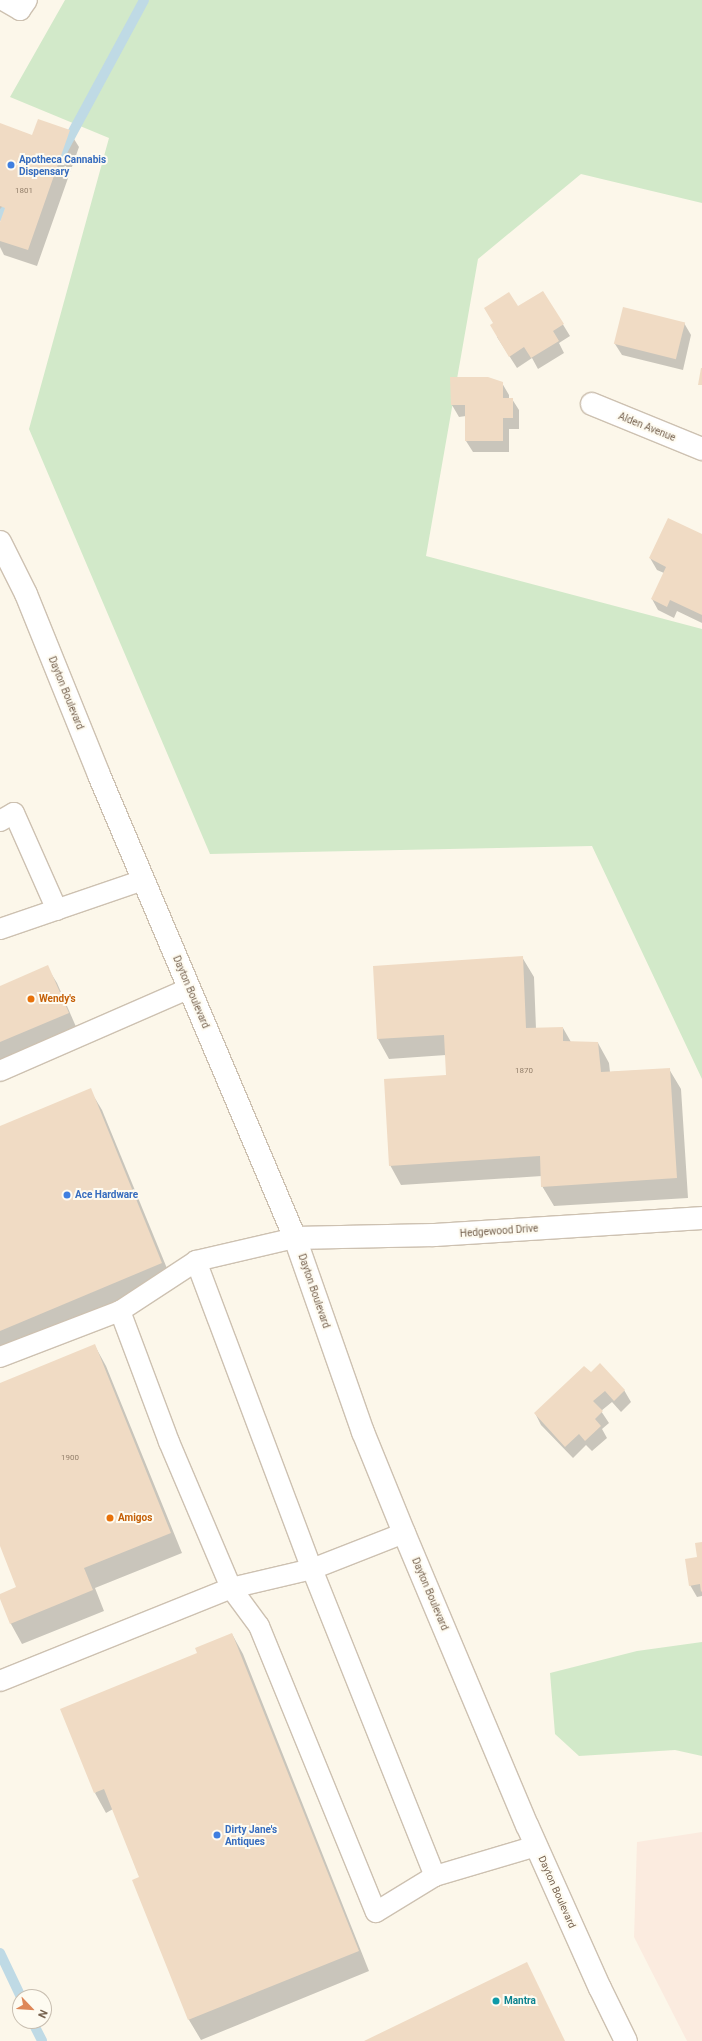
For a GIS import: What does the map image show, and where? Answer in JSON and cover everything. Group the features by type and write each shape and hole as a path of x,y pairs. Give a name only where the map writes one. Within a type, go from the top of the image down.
{"main road":[{"name":"Alden Avenue","path":"592,404 702,449"},
{"name":"Dayton Boulevard","path":"0,542 26,594 144,880 295,1238 363,1432 404,1533 536,1846 600,1988 626,2041"},
{"name":"Hedgewood Drive","path":"295,1238 434,1235 702,1218"}],"lane":[{"path":"3,0 20,10 27,0"},
{"path":"0,821 14,813 57,910"},
{"path":"0,929 144,880"},
{"path":"0,1071 190,988"},
{"path":"0,1357 120,1311 196,1261 295,1238"},
{"path":"196,1261 312,1569 435,1876"},
{"path":"120,1311 169,1442 231,1588 259,1626 376,1912 435,1876 536,1846"},
{"path":"0,1681 231,1588 312,1569 404,1533"}],"shaded area":[{"path":"702,1832 702,2041 687,2041 634,1937 637,1842"}],"green space":[{"path":"65,0 702,0 702,203 581,174 478,259 426,556 702,629 702,1079 592,846 210,854 29,429 109,138 10,97"},
{"path":"702,1642 702,1756 675,1750 579,1756 555,1734 550,1673 637,1651"}],"building":[{"path":"38,119 70,130 28,250 0,241 0,222 5,208 0,206 0,123 32,135"},
{"path":"543,291 564,324 553,331 559,341 531,358 524,347 509,357 490,325 493,323 484,308 509,292 518,306"},
{"path":"623,307 685,322 676,359 614,344"},
{"path":"701,368 702,385 698,385"},
{"path":"450,377 488,377 503,382 503,398 513,398 513,418 503,418 503,441 465,441 465,405 451,405"},
{"path":"668,518 702,534 702,615 670,600 667,607 651,599 666,567 649,558"},
{"path":"523,956 526,1028 563,1027 563,1041 598,1042 601,1072 670,1068 677,1178 541,1187 540,1156 389,1166 384,1079 446,1075 444,1035 377,1039 373,966"},
{"name":"Wendy's","path":"48,965 69,1013 0,1042 0,986"},
{"name":"Ace Hardware","path":"91,1088 162,1263 0,1331 0,1126"},
{"path":"95,1344 171,1533 84,1568 93,1590 10,1624 0,1599 0,1594 16,1587 0,1546 0,1383"},
{"path":"600,1363 625,1390 614,1401 605,1391 593,1401 603,1411 595,1419 601,1426 585,1441 579,1434 565,1447 534,1413 584,1366 591,1372"},
{"path":"702,1542 701,1592 700,1584 689,1586 685,1559 697,1557 695,1543"},
{"name":"Dirty Jane's Antiques","path":"232,1633 359,1951 188,2020 132,1880 139,1877 104,1789 94,1793 60,1709 197,1653 195,1648"},
{"name":"Mantra","path":"527,1962 565,2041 364,2041"}],"waterway":[{"path":"54,160 63,150 144,0"},
{"path":"0,216 13,203"},
{"path":"0,1953 17,1989"},
{"path":"36,2029 42,2041"}],"place":[{"name":"Apotheca Cannabis Dispensary","path":"11,165"},
{"name":"Wendy's","path":"31,999"},
{"name":"Ace Hardware","path":"67,1195"},
{"name":"Amigos","path":"110,1518"},
{"name":"Dirty Jane's Antiques","path":"217,1835"},
{"name":"Mantra","path":"496,2001"}]}
